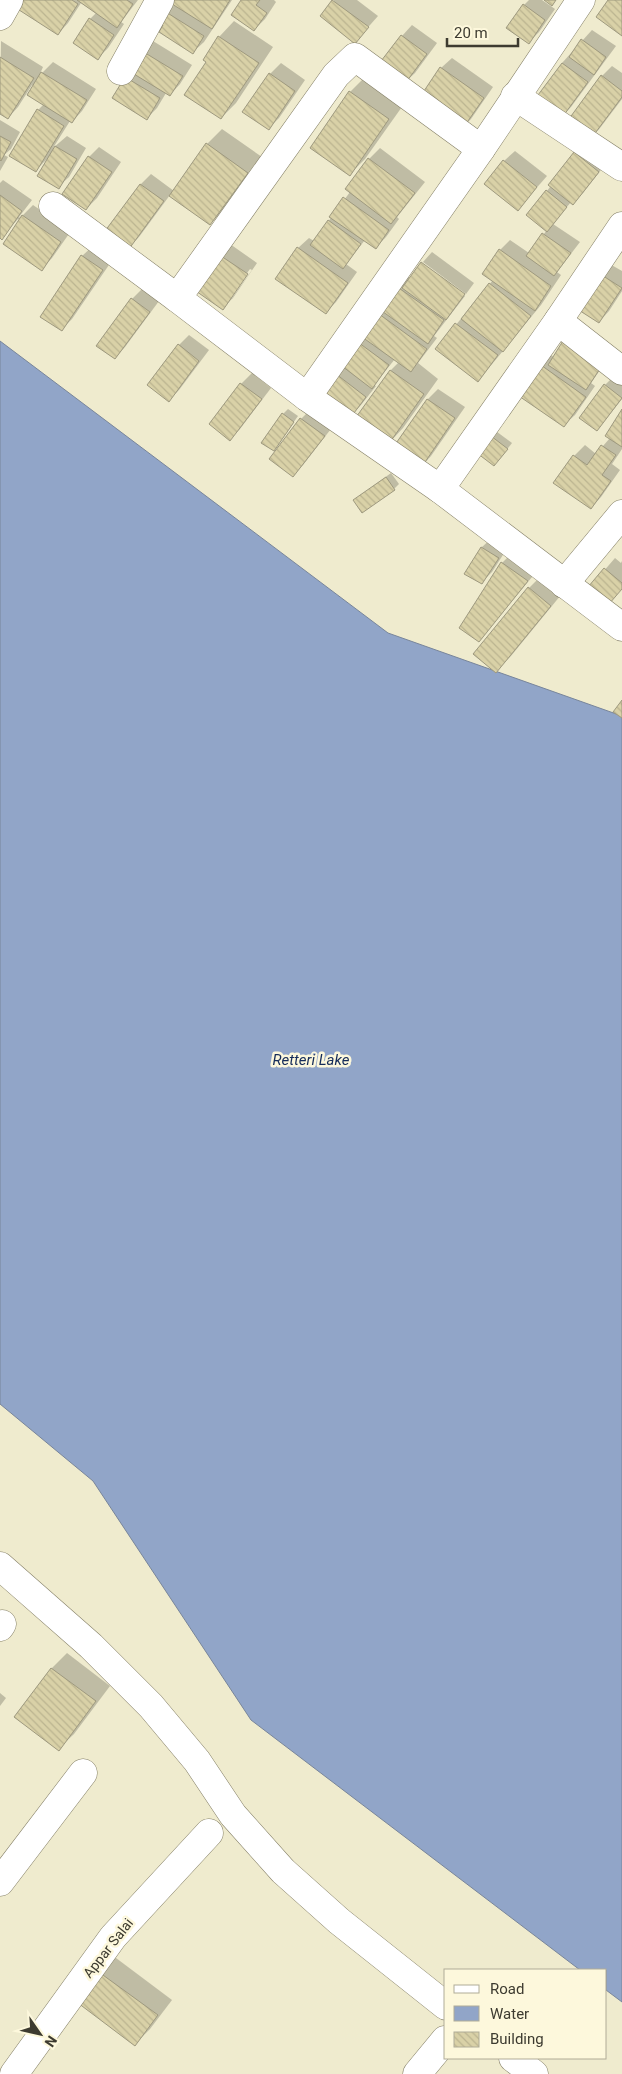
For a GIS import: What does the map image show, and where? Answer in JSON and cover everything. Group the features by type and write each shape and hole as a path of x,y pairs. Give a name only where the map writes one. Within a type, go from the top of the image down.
{"street":[{"path":"0,16 9,0"},
{"path":"121,71 160,0"},
{"path":"307,397 480,150 581,0"},
{"path":"177,298 336,75 355,57 480,150"},
{"path":"515,96 622,167"},
{"path":"53,206 307,397 440,489 622,627"},
{"path":"440,489 622,226"},
{"path":"558,321 622,371"},
{"path":"564,584 622,514"},
{"path":"0,1566 91,1646 151,1706 197,1761 233,1815 283,1870 339,1920 444,2004"},
{"path":"0,1882 84,1773"},
{"name":"Appar Salai","path":"10,2068 114,1937 208,1833"},
{"path":"417,2074 444,2041"},
{"path":"513,2059 534,2074"}],"water":[{"name":"Retteri Lake","path":"0,341 388,633 622,716 622,2002 607,1991 607,1969 579,1969 251,1720 93,1481 0,1404"}],"building":[{"path":"21,0 72,0 78,4 58,35 16,8"},
{"path":"77,0 127,0 133,4 117,28"},
{"path":"174,0 230,0 212,29 172,4"},
{"path":"241,0 260,0 256,5 267,13 254,31 231,15"},
{"path":"332,0 369,27 355,44 320,16"},
{"path":"544,0 556,0 552,6"},
{"path":"608,0 622,0 622,36 596,17"},
{"path":"523,4 545,20 529,44 506,28"},
{"path":"166,12 204,36 193,54 159,32 163,25 160,23"},
{"path":"89,18 114,35 98,60 73,43"},
{"path":"401,35 427,54 404,85 378,65"},
{"path":"218,36 259,63 221,119 184,95 206,62 203,60"},
{"path":"581,39 606,57 594,75 569,57"},
{"path":"142,51 183,76 170,96 129,71"},
{"path":"0,57 34,78 8,119 0,114"},
{"path":"562,63 588,82 561,119 535,99"},
{"path":"440,67 484,98 461,131 418,100"},
{"path":"41,72 87,100 72,123 27,95"},
{"path":"269,73 295,91 269,130 242,112"},
{"path":"601,75 622,91 622,97 590,140 566,123"},
{"path":"125,77 160,98 147,120 112,98"},
{"path":"349,91 389,119 350,176 310,148"},
{"path":"37,109 64,126 36,172 9,156"},
{"path":"0,136 11,142 1,161 0,160"},
{"path":"206,143 248,173 210,225 169,196"},
{"path":"55,146 77,159 59,189 37,176"},
{"path":"574,152 599,172 573,205 548,185"},
{"path":"88,156 112,172 86,210 62,194"},
{"path":"368,158 415,193 391,224 345,189"},
{"path":"503,160 537,187 518,211 484,184"},
{"path":"140,184 164,201 129,249 105,231"},
{"path":"546,190 567,207 547,232 526,215"},
{"path":"0,195 22,211 2,240 0,238"},
{"path":"343,197 389,230 376,249 329,217"},
{"path":"22,215 61,242 42,271 3,244"},
{"path":"328,220 361,244 343,269 310,245"},
{"path":"542,233 571,253 554,276 526,256"},
{"path":"297,247 348,283 326,314 275,279"},
{"path":"499,249 551,286 535,311 482,274"},
{"path":"218,254 248,274 223,310 193,289"},
{"path":"81,255 103,270 62,331 40,317"},
{"path":"421,262 465,294 446,320 402,288"},
{"path":"597,272 622,288 599,323 574,307"},
{"path":"489,283 531,316 503,352 461,319"},
{"path":"396,286 444,320 428,344 379,309"},
{"path":"131,298 150,312 115,359 96,346"},
{"path":"379,314 427,349 411,372 362,337"},
{"path":"455,323 498,355 478,382 435,349"},
{"path":"566,336 605,361 586,390 548,365"},
{"path":"355,340 389,365 372,389 338,363"},
{"path":"178,344 199,361 169,402 147,385"},
{"path":"538,363 586,397 564,427 516,394"},
{"path":"390,370 424,394 388,445 354,420"},
{"path":"336,374 366,397 351,417 320,394"},
{"path":"240,383 262,399 230,441 209,424"},
{"path":"604,384 622,398 597,431 579,418"},
{"path":"427,399 455,418 421,468 392,449"},
{"path":"622,409 622,447 605,436"},
{"path":"282,413 294,422 274,451 261,443"},
{"path":"300,418 325,436 293,477 269,459"},
{"path":"487,433 508,449 494,466 473,450"},
{"path":"601,445 616,455 602,475 611,481 591,509 553,483 573,455 587,465"},
{"path":"386,477 395,490 362,513 353,500"},
{"path":"481,547 499,558 482,584 464,574"},
{"path":"501,562 528,581 479,642 459,628"},
{"path":"604,568 622,583 622,589 609,604 588,587"},
{"path":"528,587 551,606 496,673 473,654"},
{"path":"622,700 622,718 613,712"},
{"path":"51,1668 96,1701 59,1751 14,1717"},
{"path":"96,1970 158,2015 135,2046 74,2000"}]}
